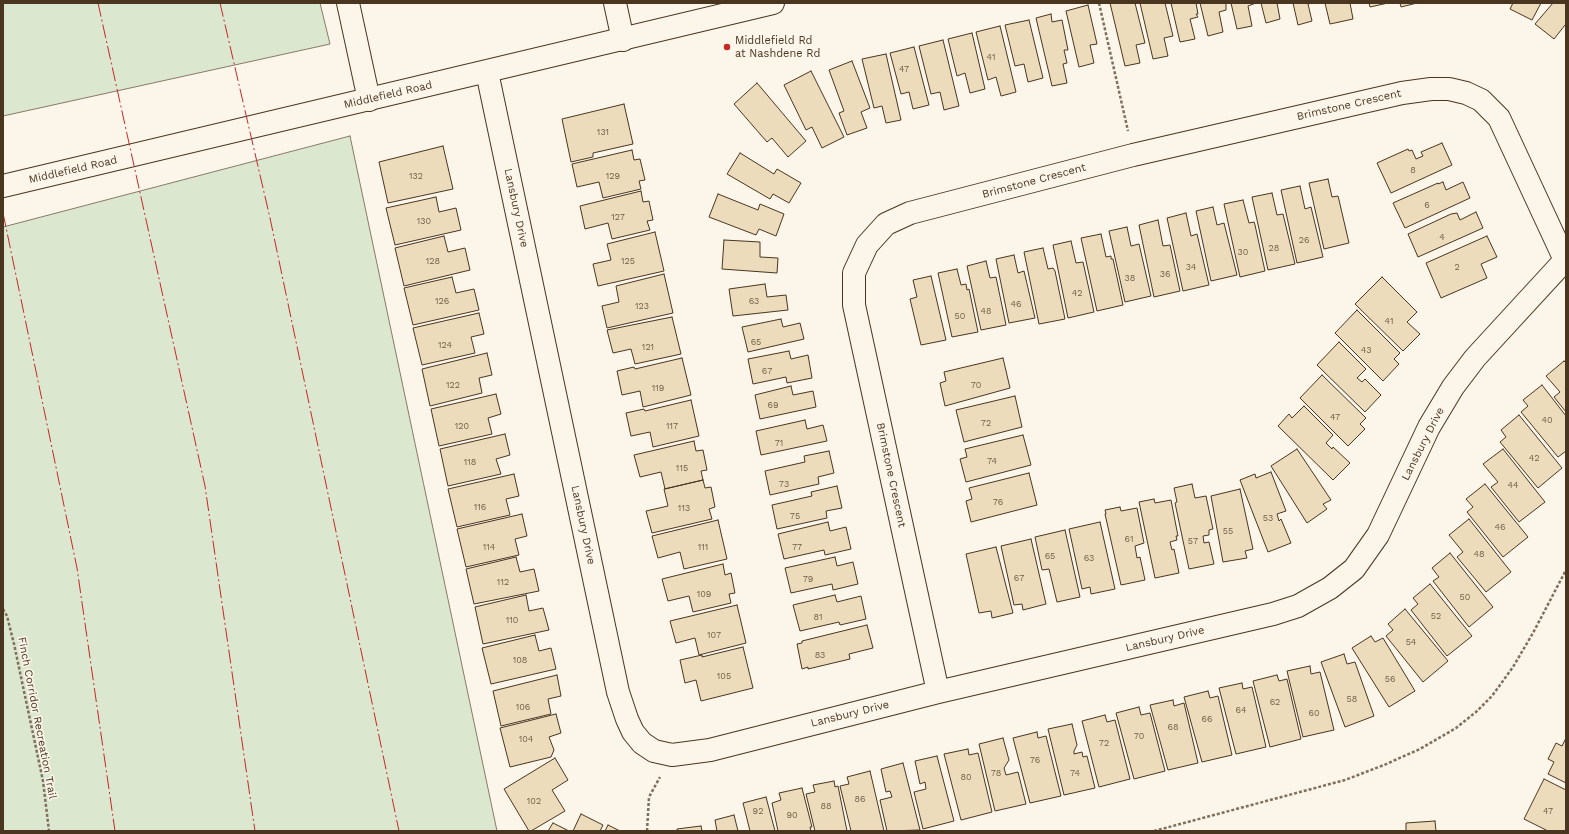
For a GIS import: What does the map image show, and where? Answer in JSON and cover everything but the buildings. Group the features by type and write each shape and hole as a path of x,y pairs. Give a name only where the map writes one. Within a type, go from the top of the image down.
{"street":[{"path":"348,3 369,100"},
{"path":"615,3 623,40"},
{"name":"Middlefield Road","path":"3,186 623,40 773,3"},
{"name":"Lansbury Drive","path":"487,72 618,692 633,732 642,743 654,751 672,755 710,750 938,692 1273,614 1298,606 1330,588 1354,569 1378,535 1429,427 1453,387 1475,358 1566,260"},
{"name":"Brimstone Crescent","path":"938,692 854,305 854,273 866,245 886,224 910,213 1133,155 1402,93 1431,89 1449,89 1466,93 1481,100 1499,118 1566,260"}],"path":[{"path":"1099,3 1128,130"},
{"path":"1154,831 1344,780 1384,765 1420,749 1456,728 1476,712 1492,696 1513,667 1533,633 1566,570"},
{"name":"Finch Corridor Recreation Trail","path":"3,609 7,616 14,644 43,781 49,831"},
{"path":"647,831 649,797 672,755"}],"green space":[{"path":"3,3 320,3 330,44 3,116"},
{"path":"350,136 497,831 3,831 3,227"}],"power":[{"path":"98,3 205,486 255,831"},
{"path":"220,3 270,218 399,831"},
{"path":"3,213 77,568 115,831"}],"place":[{"name":"Middlefield Rd at Nashdene Rd","path":"727,47"}]}
